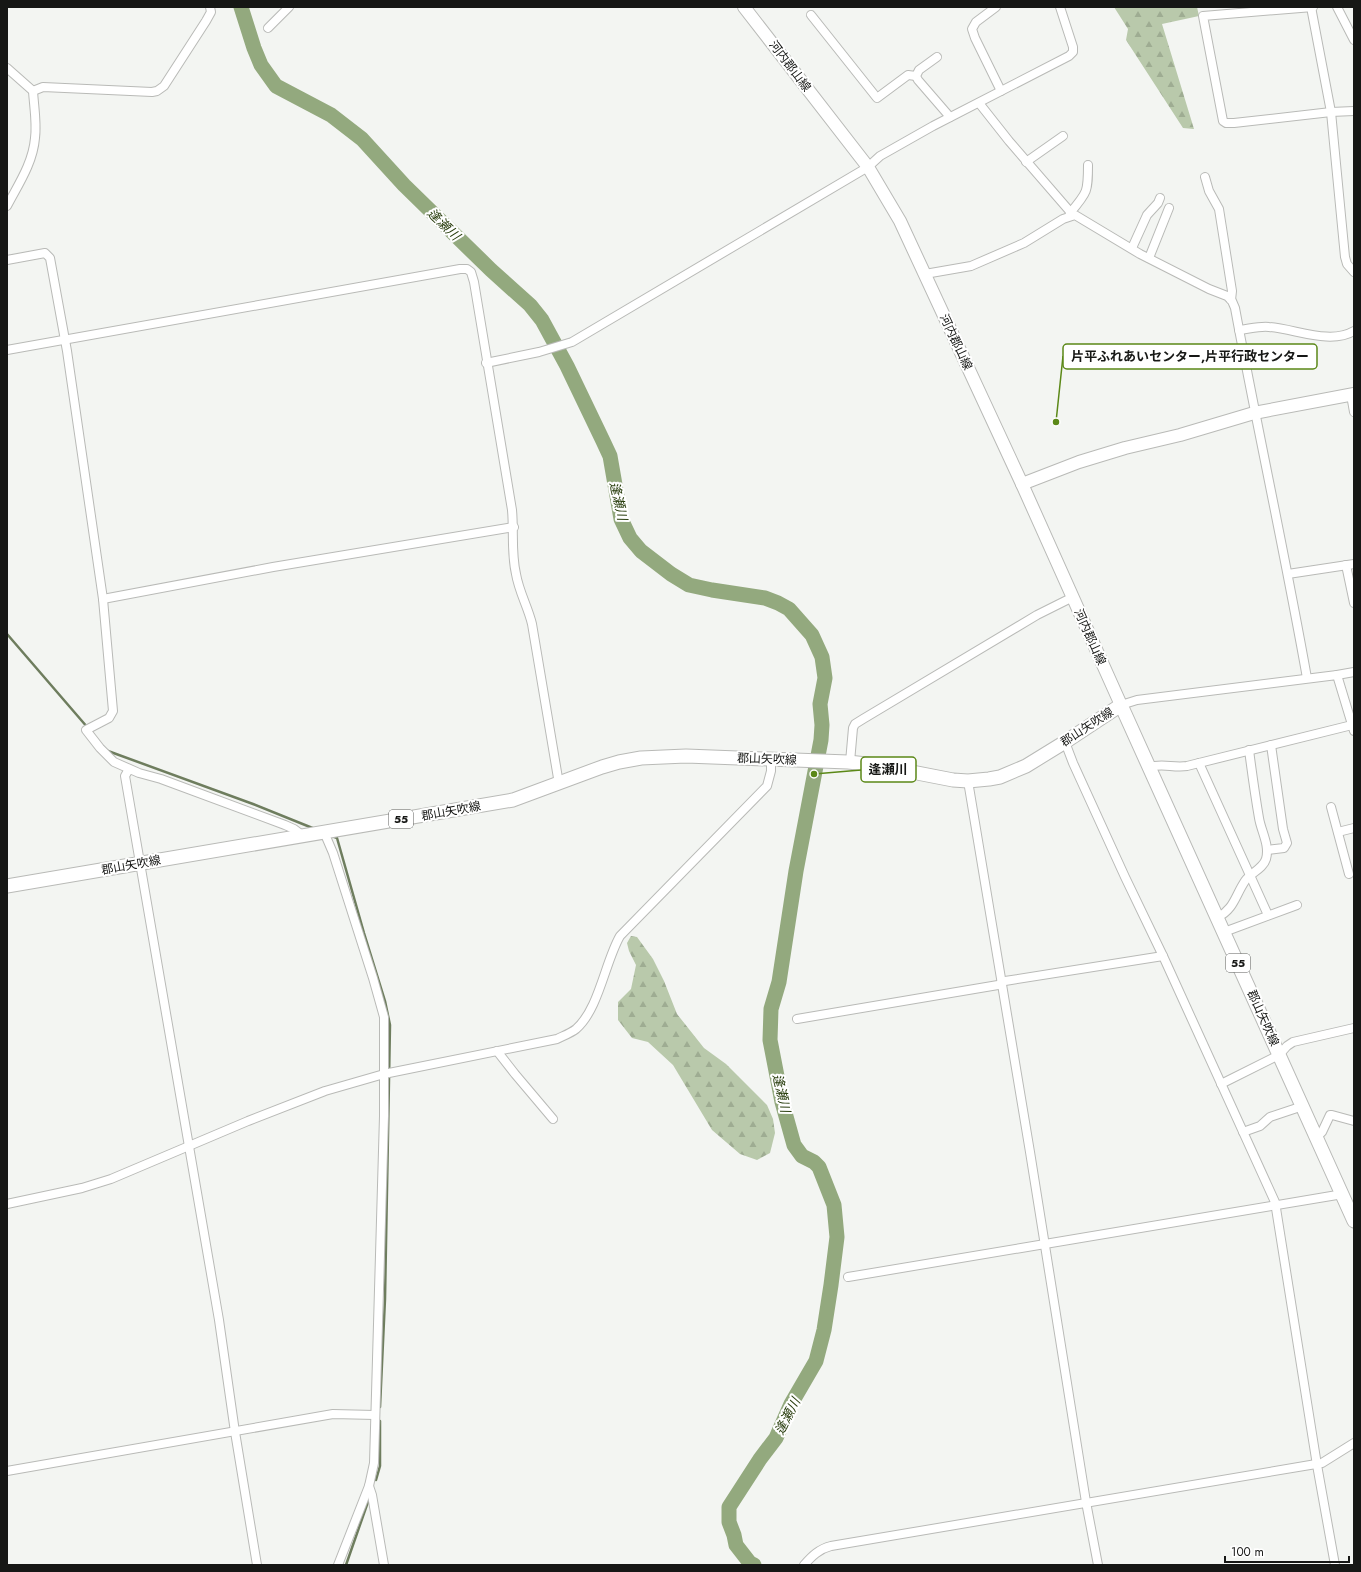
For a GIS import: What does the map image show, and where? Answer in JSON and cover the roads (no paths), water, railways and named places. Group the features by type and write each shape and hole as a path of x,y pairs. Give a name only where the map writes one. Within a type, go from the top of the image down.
{"main road":[{"name":"河内郡山線","path":"744,7 868,167 900,221 1022,484 1121,705"},
{"path":"1022,484 1079,462 1254,413 1352,394"},
{"name":"郡山矢吹線","path":"7,886 513,800 614,764 641,758 686,756 849,762 887,767 938,778 968,781 989,779 1026,766 1121,705 1354,1221"}],"street":[{"path":"33,91 43,87 135,92 157,91 164,86 206,21 211,12 210,7"},
{"path":"268,28 289,7"},
{"path":"996,7 974,24 972,31 1001,91"},
{"path":"486,363 539,352 572,342 868,167 880,156 950,117 1065,58 1073,52 1073,46 1060,7"},
{"path":"1354,111 1331,112 1279,119 1227,123 1223,122 1203,16 1312,7 1331,112 1345,257 1347,264 1354,272"},
{"path":"1337,7 1354,40"},
{"path":"812,15 878,98 908,75 916,76"},
{"path":"916,76 919,70 937,57"},
{"path":"7,68 33,91 36,137 28,166 7,206"},
{"path":"916,76 950,117"},
{"path":"979,103 1026,162 1071,214 1084,219 1149,258 1209,289 1227,296 1231,300 1235,308 1254,413 1288,574 1307,678"},
{"path":"1026,162 1063,136"},
{"path":"925,274 971,266 1024,243 1071,214 1085,194 1088,182 1088,165"},
{"path":"1205,177 1209,190 1219,209 1232,291 1231,300"},
{"path":"1132,248 1147,215 1158,203 1160,198"},
{"path":"1149,258 1169,208"},
{"path":"7,260 45,254 50,258 65,340 103,599 113,711 109,718 86,730 100,748 114,762 129,769 161,779 285,825 302,835"},
{"path":"7,350 464,268 471,272 473,275 486,363 514,527 514,559 516,576 529,611 532,624 559,784"},
{"path":"1239,330 1269,327 1334,338 1345,336 1354,331"},
{"path":"1352,394 1354,412"},
{"path":"103,599 273,567 514,527"},
{"path":"1288,574 1350,564 1354,603"},
{"path":"849,762 853,728 855,724 951,668 1037,615 1073,597"},
{"path":"1121,705 1137,700 1354,672"},
{"path":"1149,768 1156,765 1169,764 1179,767 1271,745 1353,728 1337,675"},
{"path":"1065,742 1073,763 1163,956 1276,1206 1317,1465 1335,1565"},
{"path":"1267,850 1284,848 1287,842 1283,829 1271,745"},
{"path":"1218,917 1228,911 1245,881 1264,862 1267,850 1259,819 1249,750"},
{"path":"7,1204 82,1188 111,1179 248,1120 325,1091 384,1074 557,1039 576,1029 594,1002 614,947 620,936 767,786 771,771 772,758"},
{"path":"1199,763 1268,915"},
{"path":"129,769 125,776 139,864 219,1320 235,1432 257,1565"},
{"path":"968,781 1045,1244 1086,1502 1098,1565"},
{"path":"1331,807 1349,874"},
{"path":"1338,832 1354,828"},
{"path":"324,832 333,853 371,970 384,1017 384,1131 374,1463 369,1486 338,1565"},
{"path":"1224,932 1297,905"},
{"path":"797,1019 1001,984 1005,981 1163,956"},
{"path":"1221,1084 1280,1055 1287,1046 1293,1042 1354,1028"},
{"path":"497,1051 553,1119"},
{"path":"1243,1132 1260,1126 1270,1117 1303,1106"},
{"path":"1317,1137 1322,1132 1330,1116 1332,1115 1354,1121"},
{"path":"848,1277 1343,1194"},
{"path":"7,1471 333,1414 375,1415"},
{"path":"804,1565 812,1556 825,1547 1086,1502 1322,1464 1354,1443"},
{"path":"369,1486 372,1495 384,1565"}],"waterway":[{"name":"逢瀬川","path":"241,7 261,65 276,86 331,115 362,139 404,185 491,270 530,305 542,320 567,366 610,456 621,519 630,538 641,551 671,574 689,585 765,598 789,609 812,635 822,657 825,678 820,704 822,725 821,740 796,871 779,982 771,1009 770,1040 782,1102 794,1145 802,1156 814,1162 819,1167 834,1205 837,1237 824,1330 816,1361 791,1404 776,1438 760,1459 729,1507 729,1522 736,1545 750,1563 754,1565"},
{"path":"7,634 88,728"},
{"path":"108,751 253,804 315,829"},
{"path":"332,836 337,838 385,1001 390,1025 385,1299 380,1407"},
{"path":"376,1480 380,1466 380,1421"},
{"path":"346,1565 369,1499"}],"place":[{"name":"片平ふれあいセンター,片平行政センター","path":"1056,422"},
{"name":"逢瀬川","path":"814,774"}]}
